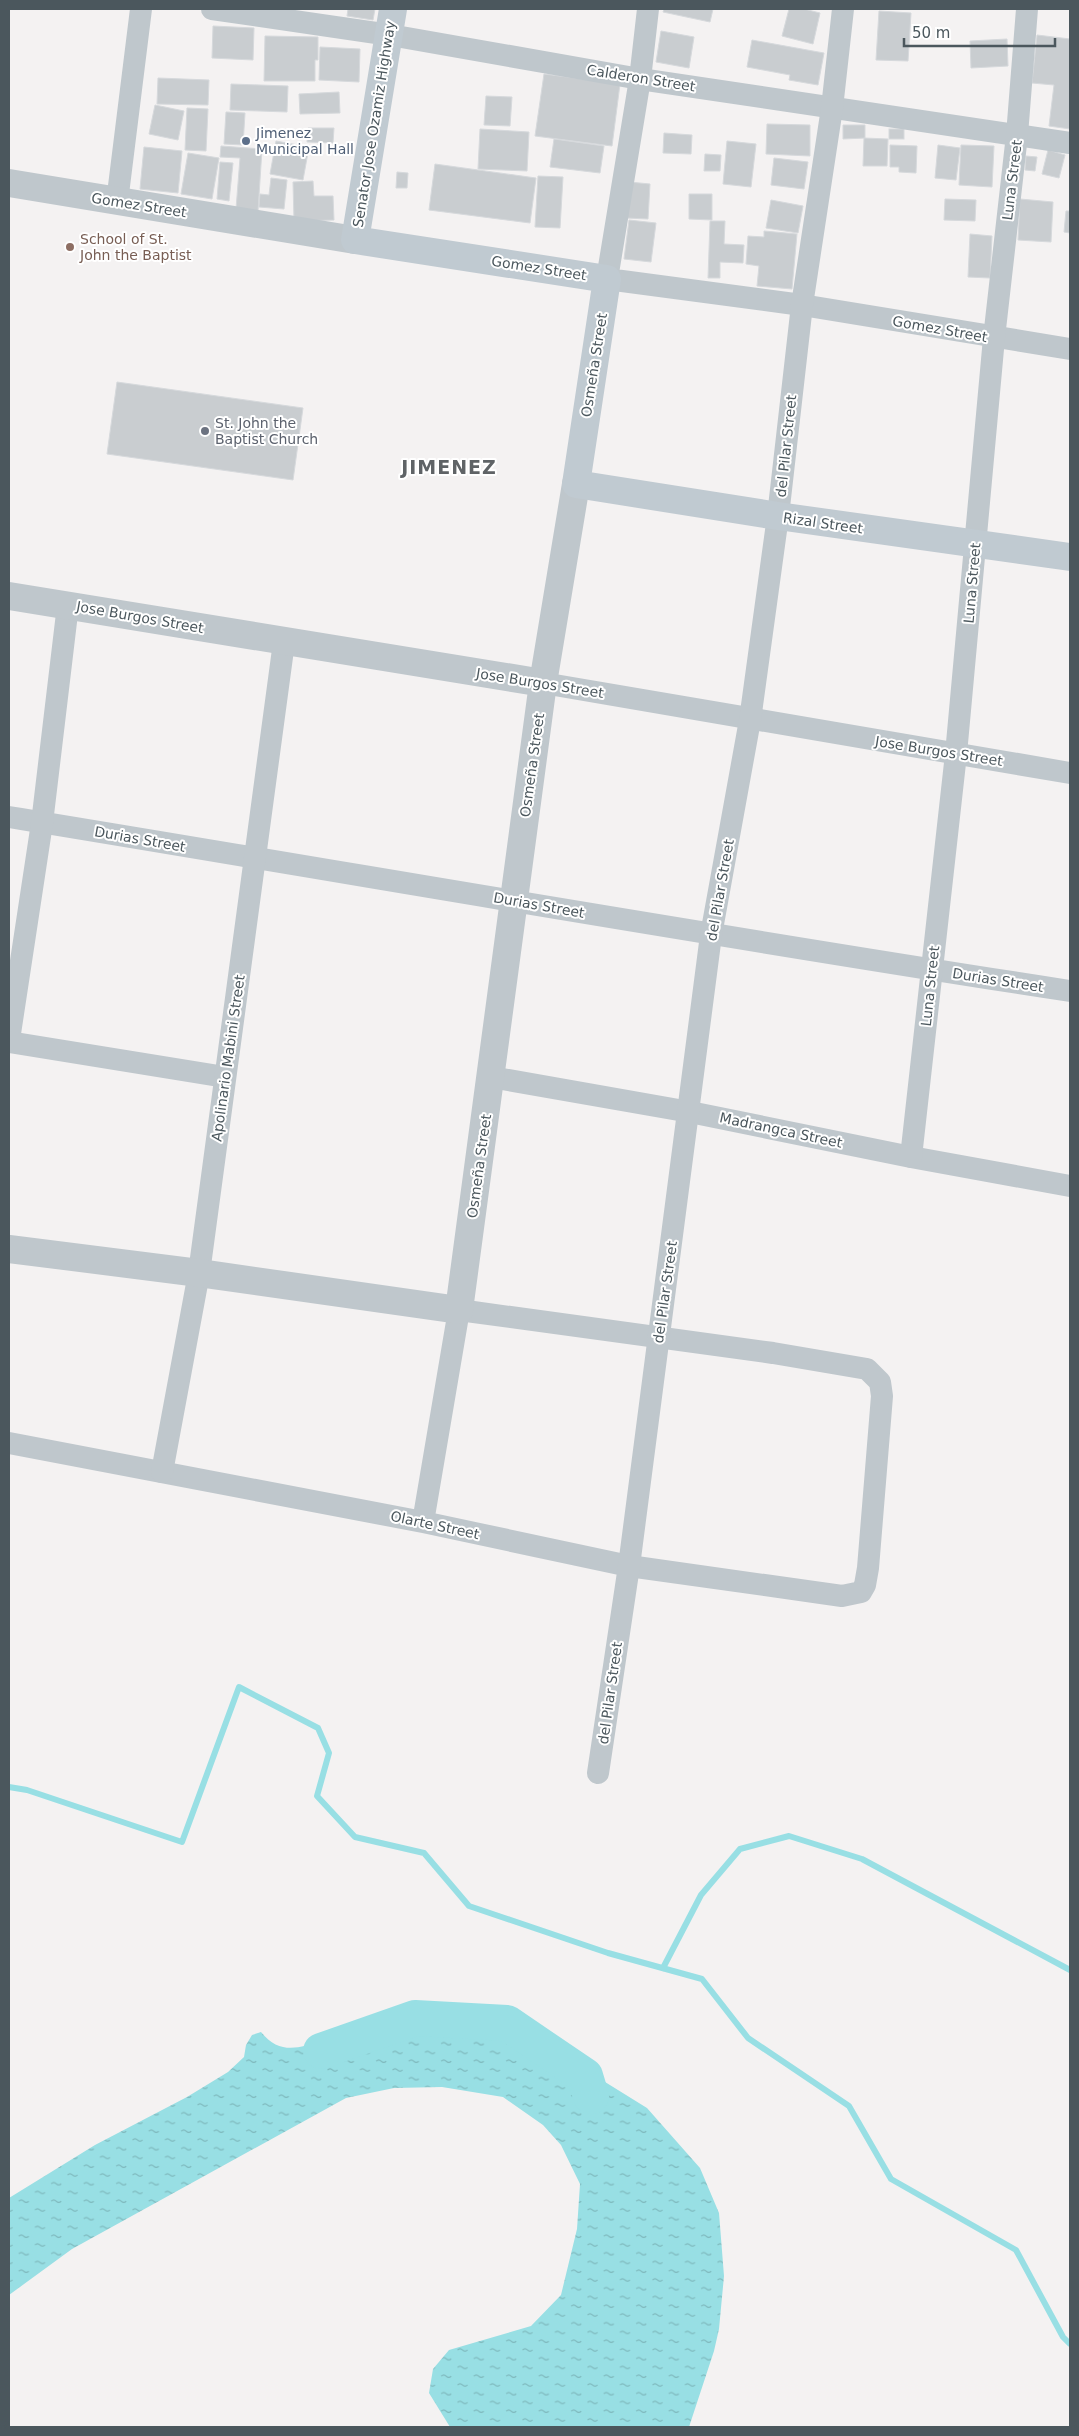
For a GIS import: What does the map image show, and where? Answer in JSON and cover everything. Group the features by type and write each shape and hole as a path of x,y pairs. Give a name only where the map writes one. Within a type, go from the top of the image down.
{"main road":[{"name":"Senator Jose Ozamiz Highway","path":"355,240 392,22"},
{"name":"Gomez Street","path":"355,240 607,279"},
{"name":"Osmeña Street","path":"576,484 607,279"},
{"name":"Rizal Street","path":"576,484 778,516 1070,556"}],"street":[{"path":"117,202 141,9"},
{"name":"Calderon Street","path":"212,9 392,22 640,79 1070,143"},
{"name":"Osmeña Street","path":"607,279 640,79 648,9"},
{"name":"del Pilar Street","path":"598,1773 629,1566 658,1338 690,1112 711,935 750,720 778,516 802,305 832,108 843,9"},
{"name":"Luna Street","path":"911,1157 956,754 994,338 1017,135 1027,9"},
{"name":"Gomez Street","path":"9,183 355,240"},
{"name":"Gomez Street","path":"607,279 802,305 1070,349"},
{"name":"Osmeña Street","path":"424,1522 459,1310 542,683 576,484"},
{"name":"Jose Burgos Street","path":"9,596 542,683 750,720 1070,773"},
{"path":"68,605 42,822 9,1041 225,1077"},
{"name":"Apolinario Mabini Street","path":"162,1472 199,1273 284,642"},
{"name":"Durias Street","path":"9,817 255,859 514,900 711,935 1070,991"},
{"name":"Madrangca Street","path":"491,1077 690,1112 911,1157 1070,1186"},
{"path":"9,1249 199,1273 658,1338"},
{"name":"Olarte Street","path":"9,1443 424,1522 629,1566 842,1596 861,1592 865,1585 868,1568 882,1396 880,1382 874,1374 867,1369 792,1356 658,1338"}],"water":[{"path":"421,2023 449,2031 458,2027 504,2034 597,2077 647,2108 700,2168 719,2213 724,2276 719,2329 714,2351 689,2427 450,2427 429,2393 433,2369 449,2350 531,2326 561,2295 577,2229 580,2184 561,2145 543,2125 503,2097 442,2087 394,2088 346,2098 72,2249 9,2295 9,2198 95,2145 187,2097 228,2072 244,2057 246,2045 252,2035 261,2032 271,2042 282,2047 293,2048 353,2033 391,2038 399,2036 416,2024"}],"building":[{"path":"348,9 375,9 373,20 347,16"},
{"path":"664,9 713,9 710,22 663,12"},
{"path":"789,9 804,9 820,13 813,44 782,36"},
{"path":"879,11 911,13 908,61 876,60"},
{"path":"213,26 254,28 253,60 212,58"},
{"path":"661,31 694,37 689,68 656,62"},
{"path":"1037,35 1070,39 1070,129 1049,126 1054,85 1032,83"},
{"path":"265,36 318,37 318,60 315,60 315,81 264,81"},
{"path":"1007,39 1008,66 971,68 970,41"},
{"path":"752,40 824,53 818,85 789,80 790,75 747,67"},
{"path":"320,47 360,49 359,82 319,80"},
{"path":"544,74 620,84 612,146 535,136"},
{"path":"158,78 209,80 208,105 157,104"},
{"path":"231,84 288,86 287,112 230,110"},
{"path":"339,92 340,113 300,114 299,94"},
{"path":"486,96 512,97 510,126 484,125"},
{"path":"155,105 184,111 178,140 149,134"},
{"path":"187,108 208,109 206,151 185,150"},
{"path":"226,112 245,113 243,145 224,144"},
{"path":"767,124 810,125 810,156 766,154"},
{"path":"843,125 865,125 865,138 843,139"},
{"path":"308,128 334,128 333,143 307,142"},
{"path":"480,129 529,132 527,171 478,169"},
{"path":"889,129 904,129 904,139 889,139"},
{"path":"664,133 692,135 691,154 663,153"},
{"path":"864,138 888,139 887,166 863,166"},
{"path":"554,139 604,146 600,173 550,167"},
{"path":"276,141 309,147 303,180 270,174"},
{"path":"727,141 756,144 751,187 723,184"},
{"path":"890,145 917,146 916,173 899,172 899,167 890,167"},
{"path":"938,145 960,148 956,180 935,178"},
{"path":"961,145 994,146 992,187 959,185"},
{"path":"221,146 262,149 258,211 236,209 240,158 220,157"},
{"path":"144,147 182,151 178,193 140,189"},
{"path":"1048,150 1065,155 1059,178 1042,174"},
{"path":"188,153 219,158 212,199 181,194"},
{"path":"705,154 721,155 720,171 704,171"},
{"path":"1026,156 1037,157 1035,171 1025,170"},
{"path":"774,158 808,162 804,189 771,185"},
{"path":"220,162 233,163 229,201 217,199"},
{"path":"435,164 536,178 530,223 429,210"},
{"path":"397,172 408,173 407,188 396,188"},
{"path":"538,176 563,177 560,228 535,227"},
{"path":"271,178 287,180 284,209 259,207 260,194 269,195"},
{"path":"313,181 314,196 333,196 334,220 294,221 293,182"},
{"path":"629,182 650,184 648,219 627,218"},
{"path":"689,194 712,194 712,220 689,219"},
{"path":"945,199 976,200 975,221 944,220"},
{"path":"1020,199 1053,202 1051,242 1018,240"},
{"path":"771,200 803,206 798,233 766,228"},
{"path":"1066,211 1070,211 1070,233 1064,232"},
{"path":"629,220 656,223 651,262 624,259"},
{"path":"710,221 725,221 724,244 744,245 743,263 720,262 720,278 708,278"},
{"path":"764,231 797,234 792,289 757,286 759,266 746,264 748,236 764,237"},
{"path":"970,234 992,236 990,278 968,277"},
{"name":"St. John the Baptist Church","path":"117,382 303,408 293,480 107,454"}],"waterway":[{"path":"9,1787 27,1790 182,1842 239,1687 318,1728 329,1753 317,1796 355,1837 424,1853 469,1906 608,1953 702,1979 748,2038 849,2106 891,2179 1016,2250 1063,2337 1070,2344"},
{"path":"663,1968 701,1895 740,1849 789,1836 862,1859 1070,1970"},
{"path":"321,2051 415,2018 507,2023 585,2076 591,2096"}],"place":[{"name":"Jimenez Municipal Hall","path":"246,141"},
{"name":"School of St. John the Baptist","path":"70,247"},
{"name":"St. John the Baptist Church","path":"205,431"}],"district":[{"name":"JIMENEZ","path":"449,467"}]}
